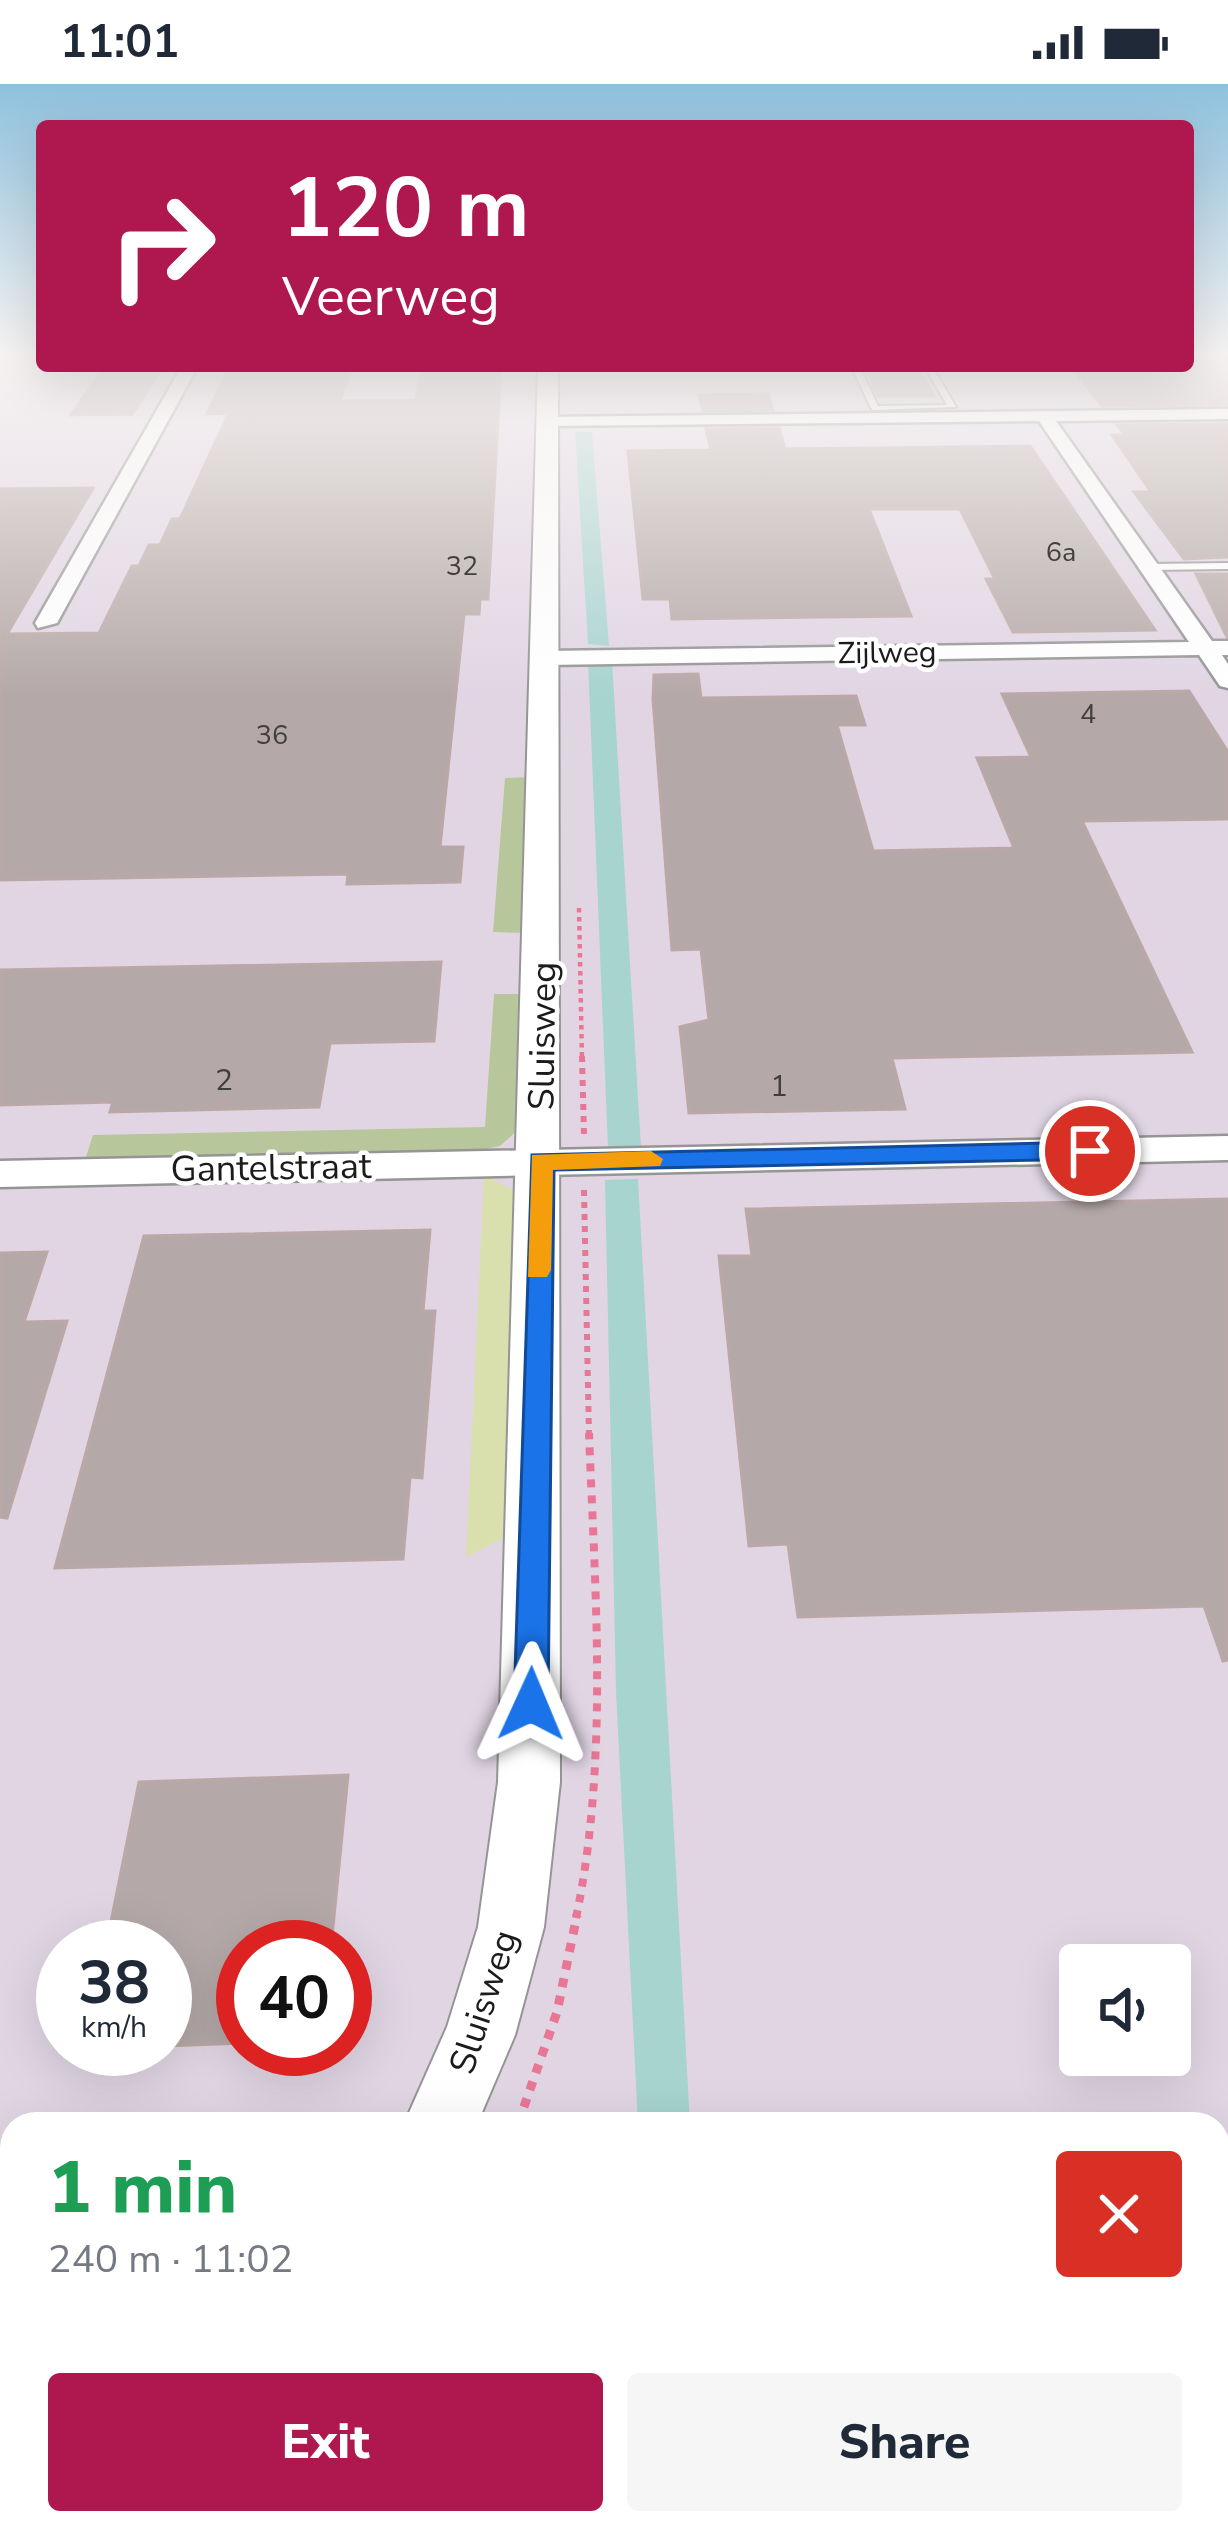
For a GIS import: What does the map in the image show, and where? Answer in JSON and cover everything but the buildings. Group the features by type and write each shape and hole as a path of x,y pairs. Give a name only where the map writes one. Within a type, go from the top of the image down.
{"street":[{"path":"46,623 133,468"},
{"name":"Sluisweg","path":"445,2112 480,2035 511,1927 529,1782 548,468"},
{"path":"1080,468 1148,567 1217,648 1228,681"},
{"name":"Zijlweg","path":"547,658 1217,648"},
{"name":"Gantelstraat","path":"0,1174 1228,1148"}],"lane":[{"path":"1148,567 1228,566"}],"shaded area":[{"path":"0,468 1228,468 1228,2112 0,2112"}],"green space":[{"path":"531,777 525,933 493,932 505,778"},
{"path":"494,994 525,994 520,1128 500,1146 467,1153 85,1160 93,1135 485,1127"},
{"path":"484,1176 517,1191 514,1533 466,1557"}],"water":[{"path":"577,468 595,468 609,646 588,644"},
{"path":"588,661 612,661 641,1148 608,1148"},
{"path":"638,1179 689,2112 637,2112 616,1691 605,1180"}],"slow traffic":[{"path":"538,1270 541,1161 651,1159"}],"route":[{"path":"531,1704 541,1161 1090,1151"}]}
